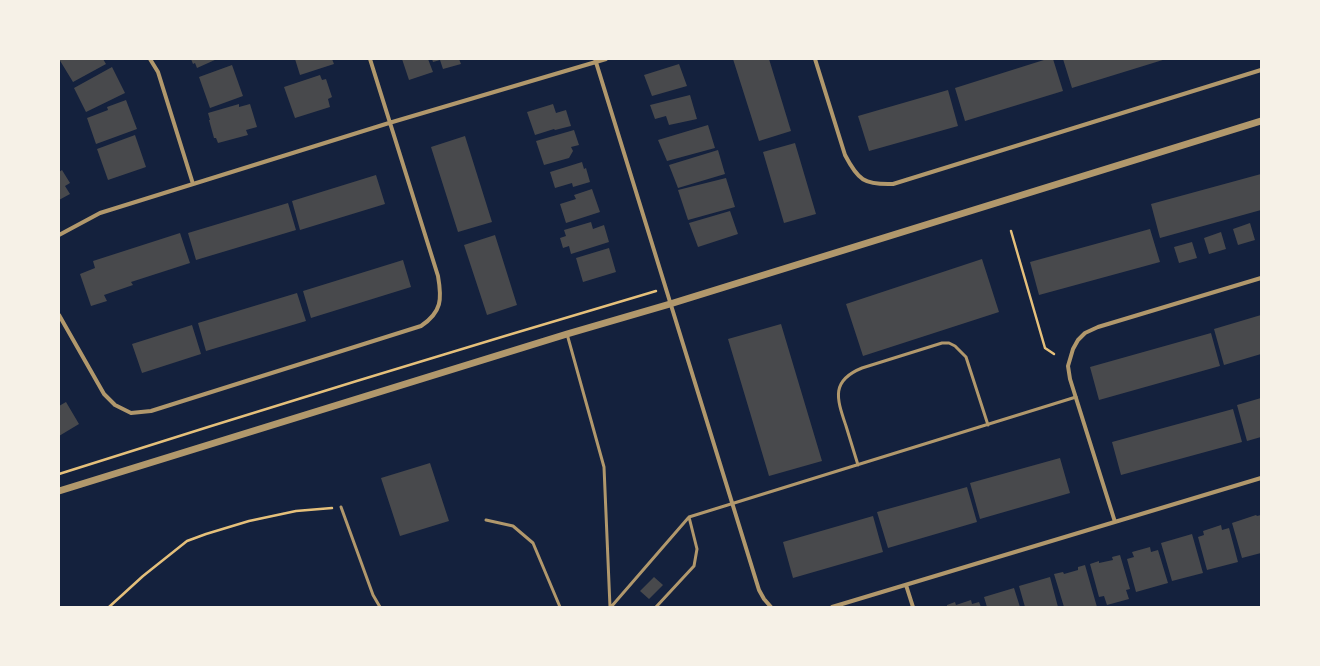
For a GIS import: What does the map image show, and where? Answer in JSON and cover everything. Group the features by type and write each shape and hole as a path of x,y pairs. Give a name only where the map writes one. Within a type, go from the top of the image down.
{"street":[{"path":"150,59 158,72 192,184"},
{"path":"59,315 104,394 116,405 131,412 151,411 421,326 430,320 438,309 441,294 438,276 389,124 370,59"},
{"path":"59,235 100,213 606,59"},
{"path":"815,59 844,155 852,169 862,179 876,185 893,184 1261,70"},
{"path":"596,61 759,590 771,607"},
{"path":"59,491 1261,121"},
{"path":"1115,522 1076,397 1068,366 1073,349 1078,340 1085,333 1098,327 1261,278"},
{"path":"832,607 1261,478"},
{"path":"906,585 913,607"}],"lane":[{"path":"567,334 604,467 611,607"},
{"path":"858,465 838,401 840,385 844,379 851,372 942,343 949,343 955,346 966,357 988,425"},
{"path":"611,607 689,517 1076,397"},
{"path":"341,507 373,595 380,607"},
{"path":"656,607 694,566 697,549 689,517"},
{"path":"486,520 513,526 533,543 560,607"}],"path":[{"path":"1011,231 1045,348 1054,354"},
{"path":"59,474 509,334 666,288"},
{"path":"109,607 143,576 187,541 249,521 296,511 341,507"}],"building":[{"path":"59,59 103,59 106,64 73,82"},
{"path":"191,59 217,59 197,68"},
{"path":"295,59 332,59 334,64 300,75"},
{"path":"402,59 428,59 433,72 409,80"},
{"path":"432,59 459,59 461,64 443,69 440,60 433,62"},
{"path":"733,59 769,59 791,131 759,141"},
{"path":"1047,59 1053,59 1063,91 965,121 955,88"},
{"path":"1063,59 1166,59 1072,88"},
{"path":"679,64 687,86 652,96 644,75"},
{"path":"232,65 243,96 210,108 199,77"},
{"path":"112,67 125,93 86,112 74,88"},
{"path":"320,75 322,80 326,79 332,97 328,99 330,107 295,118 284,87"},
{"path":"948,90 958,126 869,151 858,116"},
{"path":"690,95 697,119 669,125 666,116 655,119 650,105"},
{"path":"126,100 137,129 96,144 87,118 108,110 107,107"},
{"path":"239,104 239,107 250,104 257,127 246,130 248,135 218,143 216,138 214,138 208,113"},
{"path":"553,104 556,113 566,110 571,126 554,129 535,135 527,112"},
{"path":"708,125 715,148 667,161 658,140"},
{"path":"574,130 579,145 571,147 573,151 569,158 544,165 536,141"},
{"path":"135,135 146,167 108,180 97,149"},
{"path":"465,136 492,222 458,232 431,147"},
{"path":"795,143 816,214 784,223 763,152"},
{"path":"718,150 725,174 678,188 669,165"},
{"path":"582,162 584,169 586,168 590,182 573,187 572,183 555,188 550,172"},
{"path":"62,170 70,183 65,186 70,194 59,200 59,172"},
{"path":"1261,174 1261,210 1160,238 1151,204"},
{"path":"376,175 385,204 300,230 292,201"},
{"path":"726,178 735,207 688,220 678,190"},
{"path":"592,189 600,212 566,223 560,204 576,199 574,195"},
{"path":"288,203 296,230 196,260 188,233"},
{"path":"730,211 738,234 698,247 689,223"},
{"path":"591,222 593,229 604,225 609,242 571,254 569,246 563,248 560,238 566,236 564,230"},
{"path":"1250,223 1255,240 1238,245 1233,229"},
{"path":"1150,229 1160,262 1039,295 1030,262"},
{"path":"1221,232 1226,249 1209,254 1204,238"},
{"path":"180,233 190,263 131,282 133,285 104,295 107,301 91,306 80,274 95,268 93,261"},
{"path":"495,235 517,305 487,315 464,245"},
{"path":"1192,242 1197,258 1179,263 1174,247"},
{"path":"609,248 616,272 583,282 576,258"},
{"path":"982,259 999,312 863,356 846,304"},
{"path":"403,260 411,287 311,318 303,291"},
{"path":"297,293 306,321 206,351 198,323"},
{"path":"1261,315 1261,354 1224,365 1214,329"},
{"path":"781,324 822,461 769,476 728,339"},
{"path":"192,325 201,354 142,373 132,344"},
{"path":"1211,333 1220,366 1099,400 1090,367"},
{"path":"1261,398 1261,437 1247,441 1237,405"},
{"path":"66,402 79,424 59,436 59,406"},
{"path":"1233,409 1242,442 1121,475 1112,442"},
{"path":"1060,458 1070,493 980,519 970,483"},
{"path":"430,463 449,521 400,536 381,478"},
{"path":"967,487 977,522 888,548 877,512"},
{"path":"1256,515 1261,515 1261,553 1242,558 1232,523"},
{"path":"873,516 883,552 793,578 783,542"},
{"path":"1221,525 1222,530 1229,528 1238,562 1207,570 1198,537 1204,535 1203,531"},
{"path":"1192,534 1203,573 1172,581 1161,543"},
{"path":"1150,547 1151,552 1158,550 1168,583 1136,592 1127,559 1134,557 1132,552"},
{"path":"1120,555 1130,589 1126,590 1129,599 1107,605 1104,596 1099,597 1090,564 1099,561 1099,563 1113,560 1112,557"},
{"path":"1085,565 1097,607 1064,607 1054,574 1063,572 1064,574 1078,570 1078,567"},
{"path":"654,577 663,585 649,599 640,591"},
{"path":"1050,577 1058,607 1025,607 1019,586"},
{"path":"1014,588 1020,607 987,607 984,597"},
{"path":"971,600 972,604 979,602 981,607 947,607 947,605 955,602 956,605"}]}
